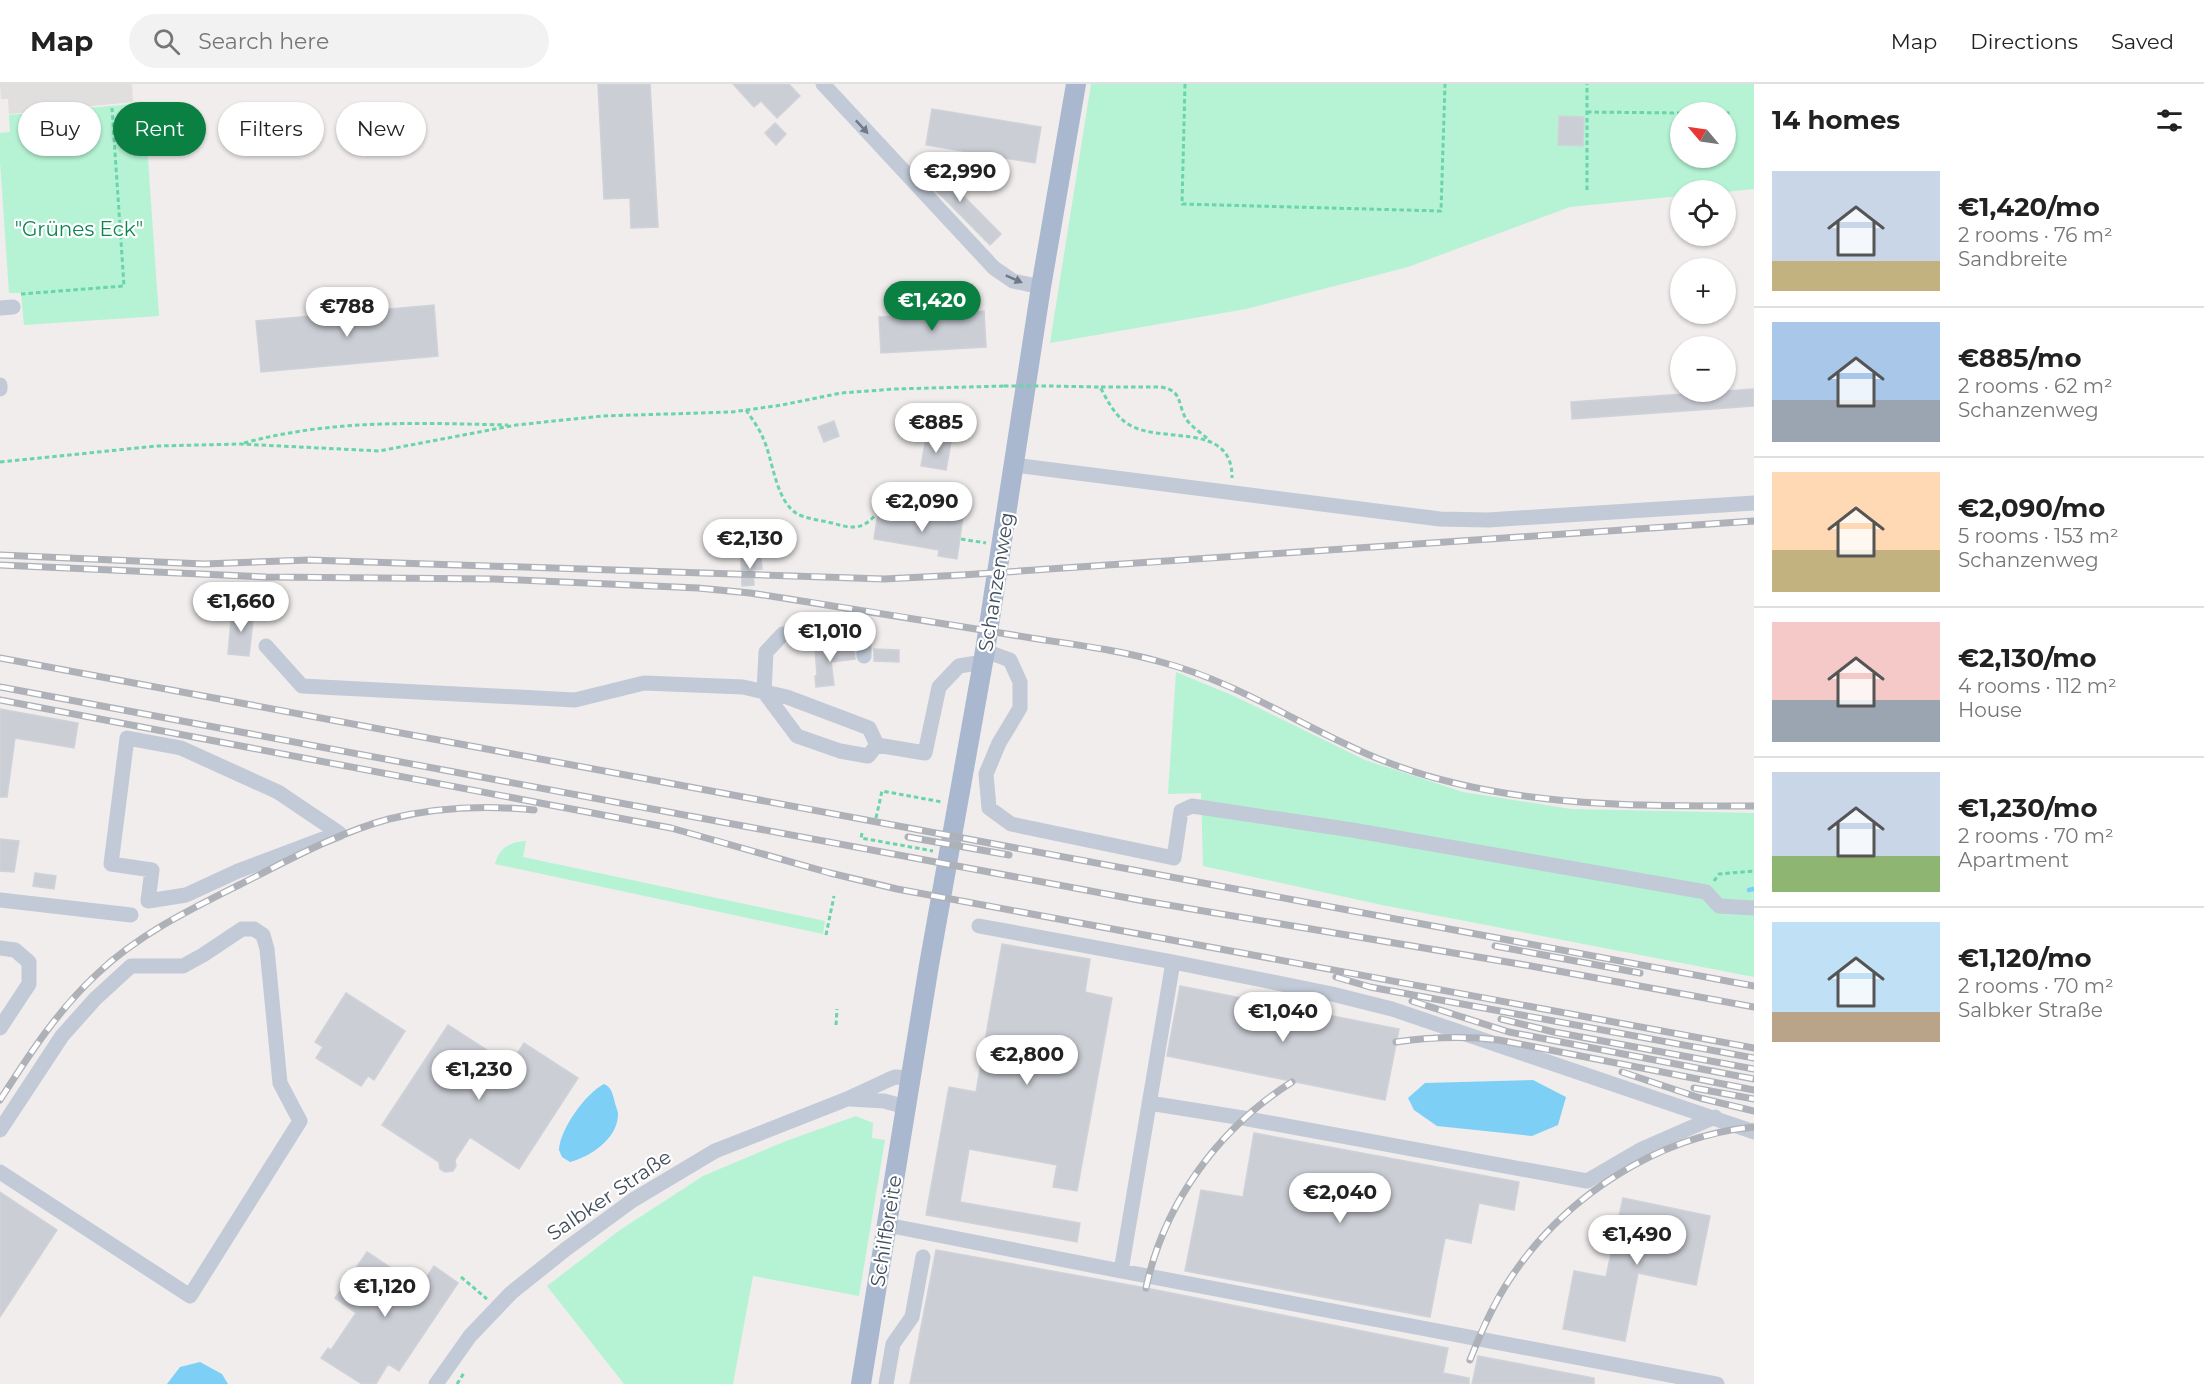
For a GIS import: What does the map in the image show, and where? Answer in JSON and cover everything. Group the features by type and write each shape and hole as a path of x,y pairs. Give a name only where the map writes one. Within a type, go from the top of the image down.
{"main road":[{"name":"Schanzenweg","path":"910,1078 984,657 1041,287 1076,84"},
{"name":"Schilfbreite","path":"861,1384 910,1078"}],"street":[{"path":"823,84 994,268 1013,280 1041,287"},
{"path":"1014,465 1440,519 1488,520 1754,503"},
{"path":"864,656 864,646 850,635 783,634 766,652 764,692 797,736 840,751 868,756 877,745"},
{"path":"266,646 302,686 575,700 644,683 743,687 787,697 869,728 877,745"},
{"path":"877,745 925,753 939,687 959,666 984,657 1010,660 1020,682 1020,708 999,742 986,774 989,808 1011,824 1174,858 1181,811 1192,806 1364,832 1706,892 1719,906 1754,908"},
{"path":"127,738 182,748 278,792 339,833 238,871 186,895 148,901 152,870 111,864 127,738"},
{"path":"0,900 131,915"},
{"path":"979,926 1173,962 1332,994 1392,1009 1754,1132"},
{"path":"0,1130 62,1036 95,999 131,966 183,966 242,928 254,929 263,935 267,949 280,1083 300,1120 190,1296 0,1172"},
{"path":"0,948 15,950 29,962 29,984 0,1028"},
{"path":"1121,1271 1173,962"},
{"name":"Salbker Straße","path":"436,1384 470,1336 496,1307 526,1280 598,1224 715,1150 847,1099 895,1077 910,1078"},
{"name":"Salbker Straße","path":"847,1099 884,1101 906,1107"},
{"path":"1149,1103 1587,1180 1652,1144 1714,1117"},
{"path":"887,1225 1717,1384"},
{"path":"886,1384 893,1344 912,1317 922,1257"}],"path":[{"path":"1185,84 1182,204 1441,211 1445,84"},
{"path":"1587,84 1587,190"},
{"path":"11,303 124,286 112,108"},
{"path":"1587,112 1670,112"},
{"path":"0,462 157,446 238,444 378,452 516,425 603,416 746,410 841,393 895,389 1004,386 1161,387 1170,388 1178,396 1187,420 1224,451 1233,469 1232,493"},
{"path":"1100,387 1115,414 1129,425 1146,431 1209,440"},
{"path":"746,410 763,437 777,484 785,500 796,513 844,527 859,528 867,524 883,507"},
{"path":"238,444 278,434 387,422 516,425"},
{"path":"961,539 987,543"},
{"path":"876,818 882,791 947,803"},
{"path":"862,833 861,838 938,852"},
{"path":"1706,892 1719,874 1754,870"},
{"path":"826,934 834,896"},
{"path":"836,1025 837,1009"},
{"path":"461,1277 496,1307"}],"shaded area":[{"path":"0,84 132,84 133,102 113,102 113,104 101,105 101,102 18,102 18,113 9,114 8,99 1,99"}],"green space":[{"path":"1091,84 1754,84 1754,189 1736,191 1736,180 1670,180 1670,197 1570,207 1408,267 1246,309 1050,343"},
{"name":"\"Grünes Eck\"","path":"113,106 113,156 148,156 159,316 24,325 21,293 9,293 0,133 10,132 9,115 18,114 18,156 101,156 101,107"},
{"path":"1176,672 1234,696 1365,760 1463,792 1571,809 1754,813 1754,977 1382,905 1203,866 1201,793 1168,794"},
{"path":"526,841 523,857 825,921 823,934 495,864 499,854 506,847"},
{"path":"856,1116 873,1123 872,1138 885,1140 859,1296 753,1276 733,1384 624,1384 547,1286 620,1230 703,1176 786,1141"}],"water":[{"path":"1533,1080 1566,1097 1558,1125 1532,1136 1437,1126 1414,1110 1408,1098 1425,1083"},
{"path":"604,1084 611,1090 618,1113 614,1130 609,1138 594,1151 570,1162 562,1157 559,1150 564,1132 582,1103"},
{"path":"200,1362 222,1374 228,1384 167,1384 180,1367"}],"building":[{"path":"598,84 650,84 658,227 631,228 630,198 604,199"},
{"path":"733,84 789,84 800,96 777,118 761,101 754,107"},
{"path":"932,109 1041,127 1035,163 926,145"},
{"path":"1559,116 1584,117 1583,146 1558,145"},
{"path":"775,123 786,134 776,145 765,133"},
{"path":"930,162 1001,234 990,245 919,173"},
{"path":"434,305 438,356 261,372 256,321"},
{"path":"984,311 986,347 881,353 879,317"},
{"path":"1754,389 1754,406 1572,419 1571,402 1670,395 1670,402 1736,402 1736,390"},
{"path":"834,421 839,436 824,442 818,427"},
{"path":"926,438 951,442 946,470 921,466"},
{"path":"878,513 946,522 947,514 963,517 957,559 938,556 939,550 874,539"},
{"path":"761,557 762,569 753,570 754,585 742,586 741,558"},
{"path":"232,610 254,612 249,656 228,654"},
{"path":"848,646 854,651 855,659 831,662 834,685 816,687 815,649"},
{"path":"874,649 899,650 899,662 874,661"},
{"path":"0,709 78,723 74,748 15,738 7,797 0,797"},
{"path":"0,839 19,841 14,872 0,871"},
{"path":"35,873 56,876 54,889 33,886"},
{"path":"1002,944 1090,959 1085,992 1112,998 1077,1191 1053,1187 1057,1165 969,1149 960,1202 1080,1223 1077,1242 926,1215 949,1087 976,1092"},
{"path":"1180,986 1399,1029 1385,1100 1167,1056"},
{"path":"346,993 405,1031 374,1080 368,1076 361,1086 316,1058 323,1047 315,1042"},
{"path":"448,1025 510,1065 524,1043 578,1078 519,1169 470,1137 455,1160 456,1166 453,1171 445,1172 440,1169 439,1162 382,1125"},
{"path":"1254,1133 1519,1182 1514,1210 1479,1203 1471,1243 1445,1238 1430,1317 1185,1271 1201,1190 1243,1197"},
{"path":"0,1192 57,1230 0,1317"},
{"path":"1623,1198 1710,1216 1696,1285 1638,1273 1625,1341 1563,1329 1574,1271 1606,1277"},
{"path":"936,1250 1146,1288 1448,1348 1443,1373 1469,1378 1469,1384 910,1384"},
{"path":"367,1252 420,1287 434,1266 458,1283 399,1371 388,1364 376,1384 362,1384 321,1358 328,1348 331,1350 356,1313 335,1298"},
{"path":"1478,1356 1594,1378 1594,1384 1472,1384"}],"waterway":[{"path":"1749,890 1754,889"}],"railway":[{"path":"0,555 204,564 309,560 884,579 1754,521"},
{"path":"0,565 266,577 494,579 698,588 750,593 1085,646 1161,662 1219,682 1384,761 1428,776 1474,787 1566,801 1754,806"},
{"path":"0,658 1754,986"},
{"path":"0,687 1144,901 1531,966 1754,1007"},
{"path":"0,700 671,828 830,873 897,889 1754,1048"},
{"path":"0,1100 44,1034 83,988 129,947 183,914 312,848 389,819 461,808 534,810"},
{"path":"908,837 1009,855"},
{"path":"1495,946 1640,973"},
{"path":"1336,977 1370,987 1754,1058"},
{"path":"1412,1001 1509,1032 1754,1079"},
{"path":"1501,1019 1554,1032 1754,1069"},
{"path":"1396,1042 1447,1038 1499,1040 1754,1090"},
{"path":"1622,1072 1700,1098 1754,1111"},
{"path":"1146,1288 1154,1257 1166,1226 1198,1170 1241,1122 1292,1082"},
{"path":"1694,1088 1754,1099"},
{"path":"1470,1360 1488,1318 1510,1279 1557,1222 1585,1198 1616,1176 1682,1143 1718,1133 1754,1127"}]}
